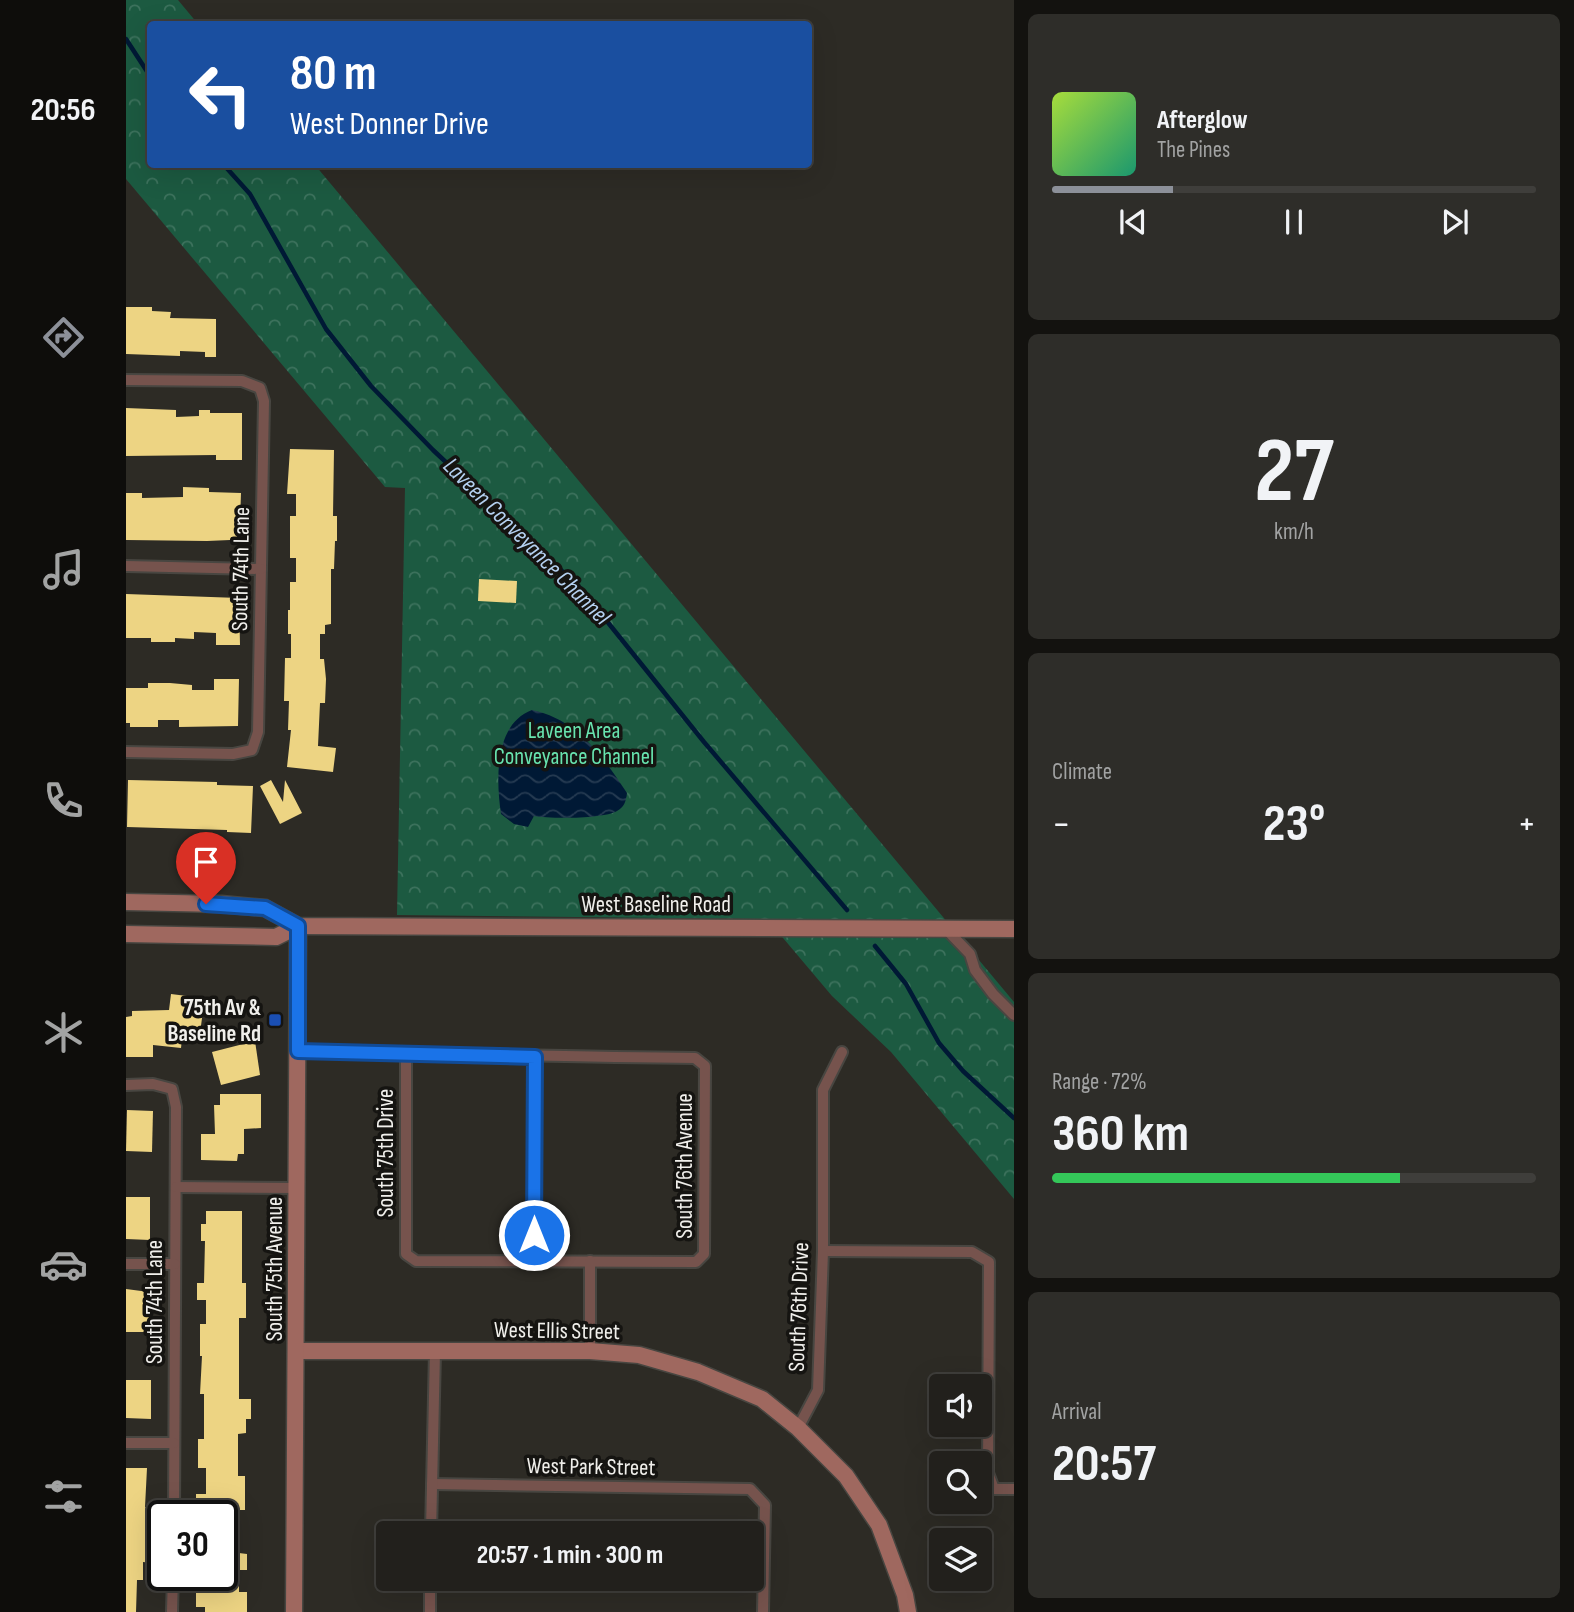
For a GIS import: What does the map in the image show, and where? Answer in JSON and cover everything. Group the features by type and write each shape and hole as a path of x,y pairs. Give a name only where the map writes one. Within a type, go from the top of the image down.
{"main road":[{"name":"West Baseline Road","path":"126,902 265,908 298,926"},
{"name":"West Baseline Road","path":"126,933 276,937 298,926 1014,929"},
{"name":"South 75th Avenue","path":"294,1612 298,926"},
{"name":"West Ellis Street","path":"297,1351 590,1351 639,1354 698,1372 761,1399 798,1428"},
{"path":"798,1428 846,1476 879,1525 905,1595 908,1612"}],"street":[{"name":"South 74th Lane","path":"126,380 242,381 260,388 264,401 258,732 253,750 233,754 126,752"},
{"path":"126,566 261,569"},
{"path":"945,928 970,954 975,970 993,994 1014,1014"},
{"path":"298,1051 535,1057 534,1260 590,1261 590,1351"},
{"name":"South 76th Drive","path":"798,1428 818,1390 823,1251 823,1090 842,1052"},
{"name":"South 75th Drive","path":"406,1053 406,1254 416,1261 534,1260"},
{"name":"South 76th Avenue","path":"535,1057 695,1058 705,1066 704,1254 696,1262 590,1261"},
{"name":"South 74th Lane","path":"126,1084 153,1084 172,1089 176,1107 174,1500"},
{"path":"176,1187 297,1188"},
{"path":"823,1251 972,1252 989,1262 988,1473 994,1489 1014,1489"},
{"path":"126,1264 175,1264"},
{"path":"431,1521 435,1351"},
{"path":"126,1443 174,1443"},
{"name":"West Park Street","path":"432,1484 750,1489 765,1505 764,1612"},
{"path":"172,1612 173,1591"},
{"path":"430,1591 430,1612"}],"green space":[{"name":"Laveen Area Conveyance Channel","path":"126,0 178,0 196,21 147,21 147,168 318,168 1014,1002 1014,1199 891,1052 832,996 767,919 397,915 405,488 385,487 126,179"}],"water":[{"path":"532,710 548,715 576,731 598,753 627,793 621,808 610,814 589,817 534,816 528,827 514,824 501,814 498,785 500,754 504,740 510,727"}],"building":[{"path":"126,307 152,307 152,311 171,312 170,318 216,319 216,357 205,357 205,352 180,351 180,356 126,354"},
{"path":"126,408 176,410 176,417 199,416 199,410 210,410 210,413 242,413 242,460 216,460 216,455 126,456"},
{"path":"290,449 334,450 333,516 337,516 337,541 334,569 331,569 331,624 325,625 325,634 320,634 320,659 324,659 326,679 325,703 320,703 318,746 336,748 333,772 287,767 291,730 288,730 289,701 284,701 285,658 291,658 291,634 288,634 290,582 296,582 296,558 290,558 290,516 296,516 296,494 287,494"},
{"path":"183,487 209,488 209,492 241,493 237,537 207,541 126,540 126,493 142,493 142,498 183,497"},
{"path":"479,579 517,581 516,603 478,601"},
{"path":"126,594 239,598 240,645 216,645 216,633 194,632 194,639 175,638 175,642 126,638"},
{"path":"214,679 239,679 238,726 179,727 179,720 158,720 158,727 130,727 130,723 126,723 126,688 148,688 148,683 170,683 192,685 192,690 214,690"},
{"path":"128,780 217,782 217,785 253,786 251,833 127,827"},
{"path":"271,780 283,802 285,780 302,813 280,824 260,786"},
{"path":"171,994 187,996 187,1001 204,1003 199,1041 182,1039 181,1048 153,1045 153,1057 126,1057 126,1017 132,1016 132,1011 169,1010"},
{"path":"255,1041 260,1075 221,1085 212,1052"},
{"path":"220,1094 261,1094 261,1128 244,1129 244,1154 238,1154 237,1161 201,1160 201,1134 215,1134 214,1105 220,1105"},
{"path":"127,1110 153,1111 152,1152 126,1151"},
{"path":"126,1197 150,1197 150,1240 126,1239"},
{"path":"206,1211 242,1211 242,1283 246,1283 246,1318 239,1318 239,1399 251,1399 251,1419 246,1419 246,1433 238,1434 238,1476 245,1476 245,1510 238,1510 238,1500 196,1500 196,1494 206,1494 206,1468 198,1468 198,1439 204,1439 204,1394 200,1394 200,1324 206,1324 206,1300 197,1300 197,1283 204,1283 205,1241 201,1241 201,1224 206,1224"},
{"path":"126,1289 149,1292 149,1332 126,1332"},
{"path":"126,1380 151,1380 151,1419 126,1418"},
{"path":"126,1468 147,1468 147,1562 143,1562 143,1580 137,1580 136,1612 126,1612"},
{"path":"238,1510 239,1553 247,1554 247,1570 239,1570 239,1592 247,1592 247,1612 205,1612 205,1607 196,1607 196,1592 238,1591"}],"waterway":[{"name":"Laveen Conveyance Channel","path":"126,39 147,71"},
{"name":"Laveen Conveyance Channel","path":"227,168 250,194 326,329 371,386 433,450 581,589 704,742 847,910"},
{"name":"Laveen Conveyance Channel","path":"875,946 906,984 939,1043 963,1071 1014,1118"}],"place":[{"name":"75th Av & Baseline Rd","path":"275,1020"}],"route":[{"path":"206,904 265,908 298,926 298,1051 535,1057 534,1235"}]}
